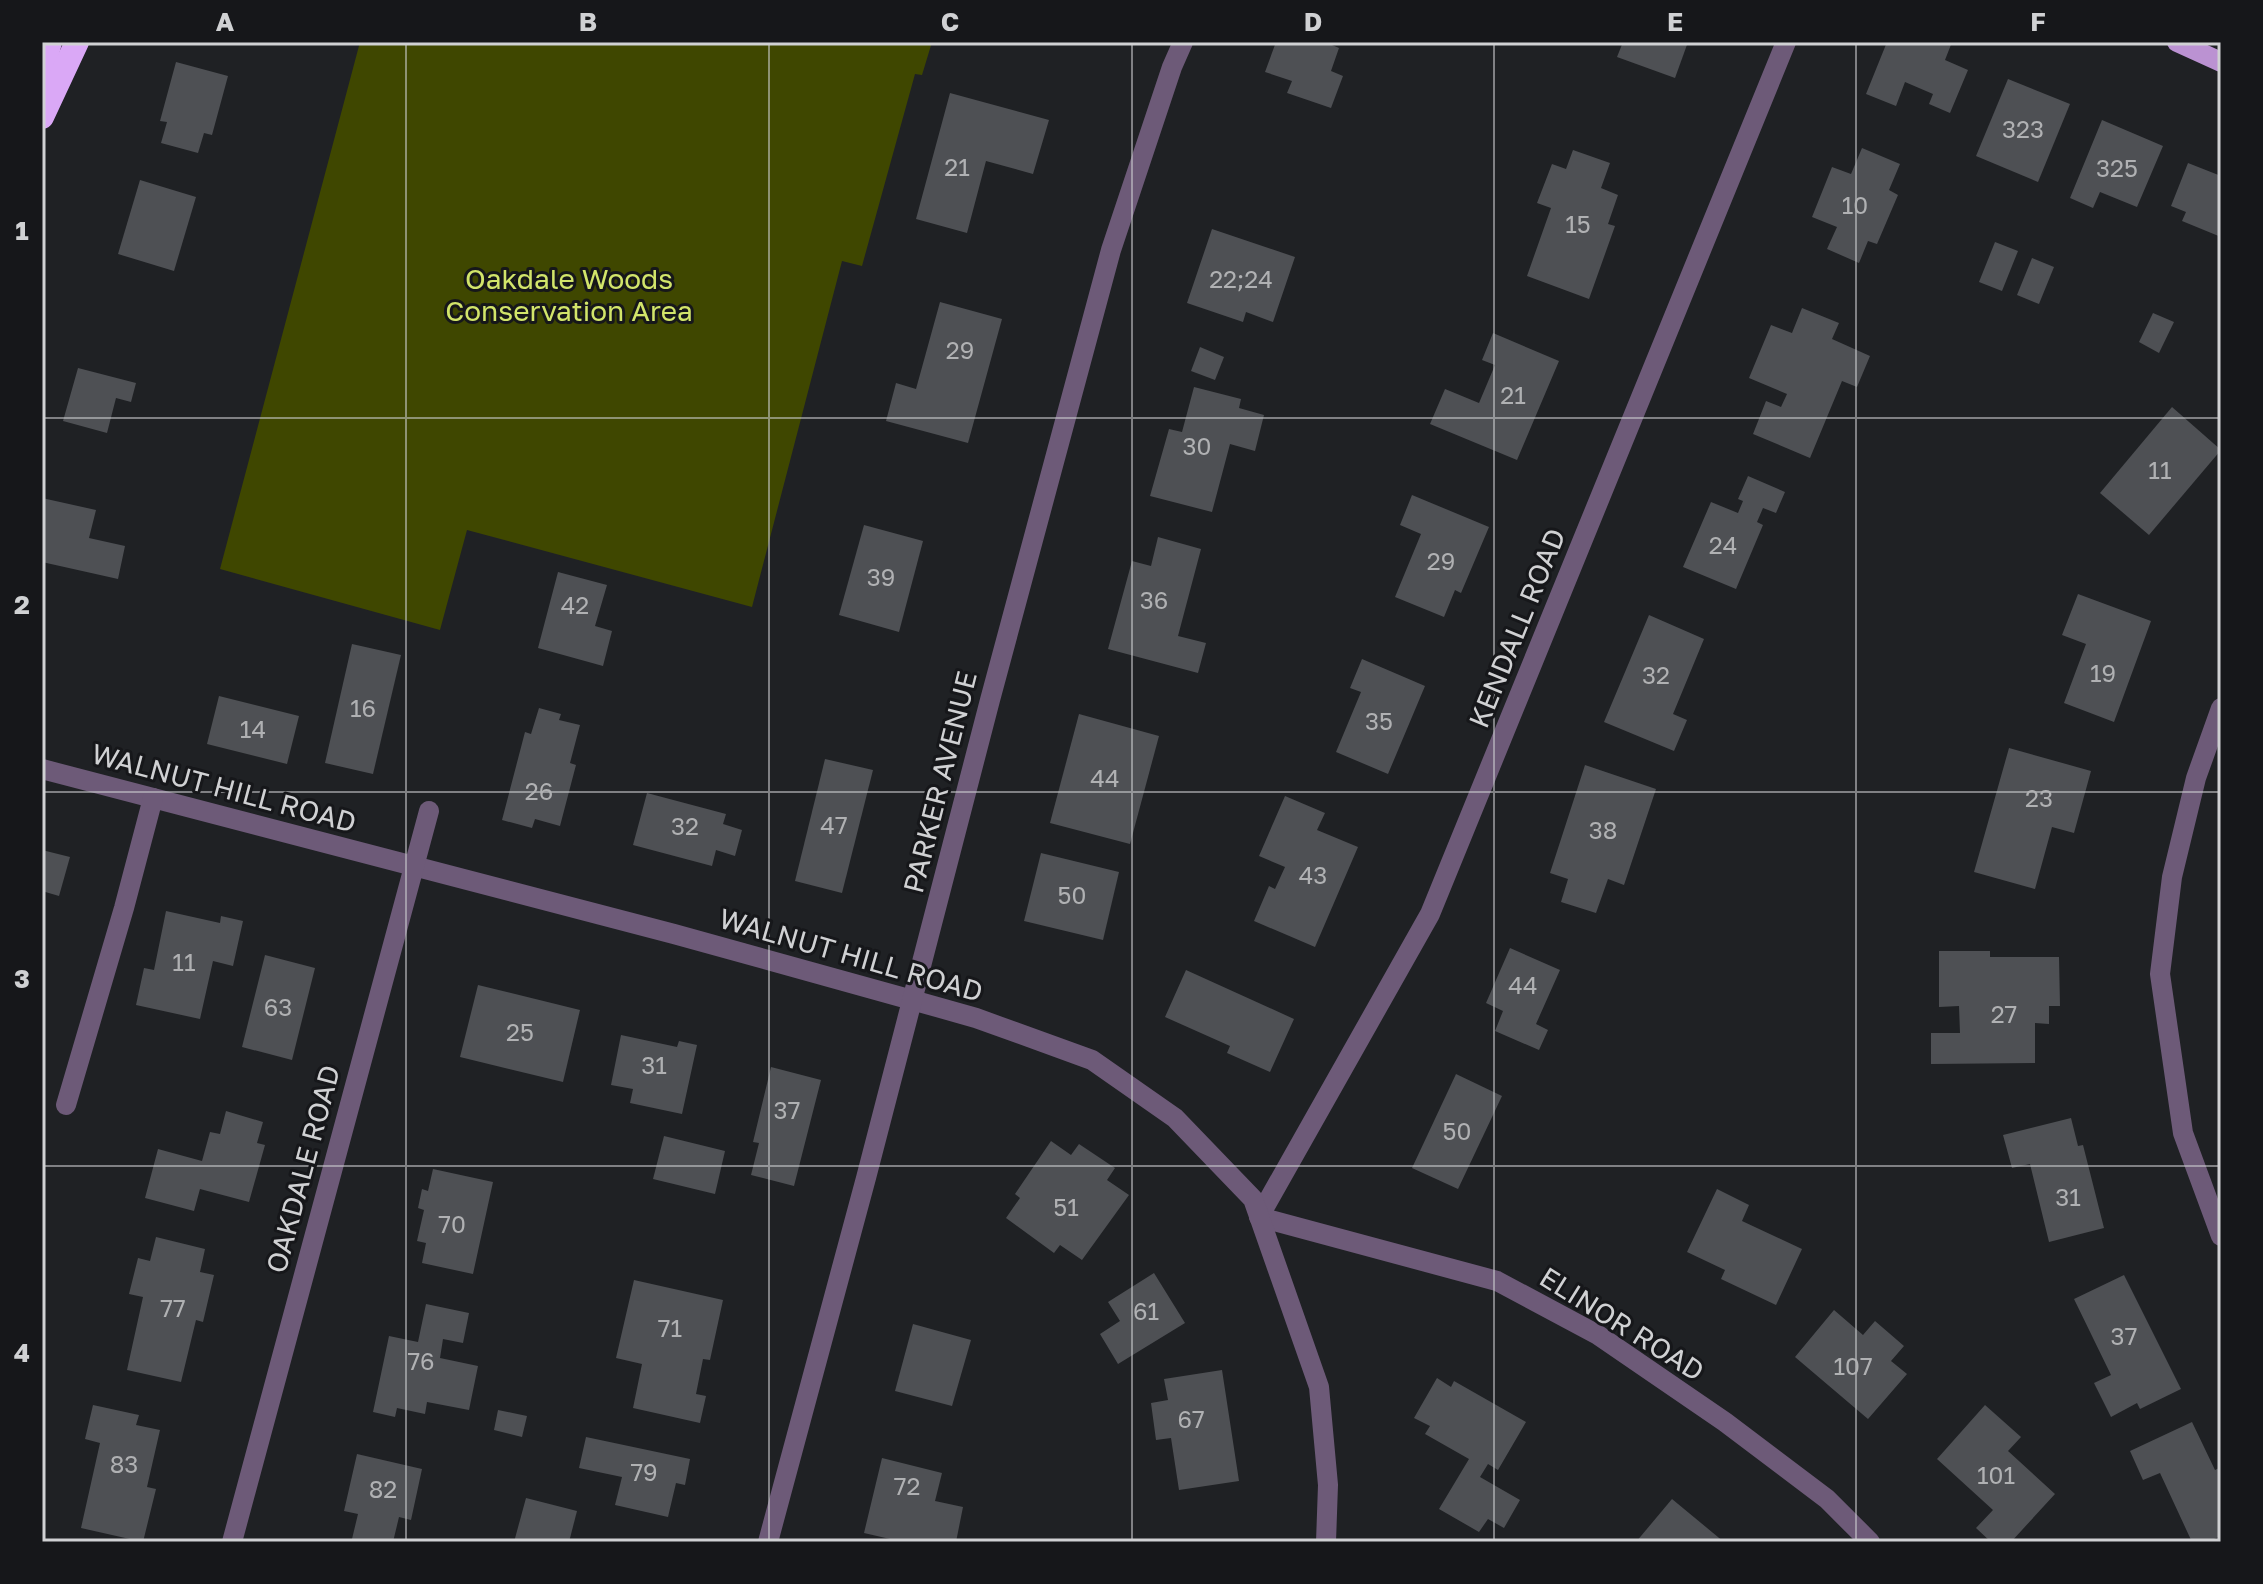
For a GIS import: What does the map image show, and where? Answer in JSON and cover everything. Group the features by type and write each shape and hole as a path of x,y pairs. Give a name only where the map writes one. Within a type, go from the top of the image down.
{"highway":[{"path":"42,72 50,42"},
{"path":"42,117 77,42"}],"main road":[{"path":"2177,42 2221,62"}],"street":[{"name":"PARKER AVENUE","path":"768,1542 1111,250 1183,42"},
{"name":"KENDALL ROAD","path":"1259,1217 1430,914 1786,42"},
{"path":"2221,708 2196,778 2172,877 2160,974 2183,1133 2221,1236"},
{"name":"WALNUT HILL ROAD","path":"42,769 912,1000 976,1018 1092,1060 1175,1118 1253,1199 1319,1387 1328,1485 1326,1542"},
{"path":"66,1105 153,798"},
{"name":"OAKDALE ROAD","path":"232,1542 429,811"},
{"name":"ELINOR ROAD","path":"1259,1217 1497,1281 1586,1328 1725,1422 1827,1499 1870,1542"}],"green space":[{"name":"Oakdale Woods Conservation Area","path":"360,42 932,42 922,75 915,74 862,266 842,261 752,607 467,530 440,630 220,569"}],"building":[{"path":"1276,42 1325,42 1339,48 1331,71 1343,76 1331,108 1287,93 1292,81 1265,72"},
{"path":"1623,42 1688,42 1675,78 1617,57"},
{"path":"1887,42 1952,42 1945,60 1968,70 1950,113 1929,104 1933,94 1905,82 1896,106 1866,94"},
{"path":"176,62 228,76 212,135 204,133 198,153 161,143 167,122 160,121"},
{"path":"2008,79 2070,104 2038,182 1976,156"},
{"path":"950,93 1049,120 1033,174 986,161 967,233 916,219"},
{"path":"2102,120 2163,146 2137,207 2100,192 2093,208 2070,198"},
{"path":"1862,148 1900,164 1889,190 1898,195 1877,244 1868,241 1859,263 1827,249 1837,227 1812,217 1832,167 1851,174"},
{"path":"1573,150 1610,163 1601,188 1618,195 1608,224 1615,226 1589,299 1527,276 1551,208 1537,203 1552,164 1566,169"},
{"path":"2188,163 2221,176 2221,237 2182,221 2186,212 2171,206"},
{"path":"140,180 196,197 174,271 118,254"},
{"path":"1212,229 1295,257 1273,322 1246,312 1243,322 1187,303"},
{"path":"1995,242 2018,251 2002,291 1979,282"},
{"path":"2032,258 2054,267 2039,304 2017,295"},
{"path":"940,302 1002,319 968,443 886,421 896,383 916,389"},
{"path":"1802,308 1839,323 1832,339 1870,356 1857,387 1842,381 1810,458 1753,434 1766,401 1781,407 1787,394 1749,378 1771,325 1792,333"},
{"path":"2153,313 2174,322 2159,353 2139,342"},
{"path":"1493,333 1559,361 1517,460 1430,424 1445,389 1479,403 1495,365 1482,360"},
{"path":"1200,347 1224,357 1215,380 1191,371"},
{"path":"78,368 136,383 131,402 116,398 107,433 63,421"},
{"path":"1194,387 1241,399 1239,408 1264,415 1255,451 1230,444 1212,512 1150,496 1169,429 1182,432"},
{"path":"2172,407 2221,450 2149,535 2100,493"},
{"path":"1748,476 1785,492 1776,513 1763,508 1757,522 1763,525 1736,589 1683,567 1711,502 1738,513 1743,501 1738,499"},
{"path":"1412,495 1489,527 1461,593 1455,590 1444,617 1395,597 1421,534 1400,525"},
{"path":"42,498 96,510 89,538 125,546 118,579 42,562"},
{"path":"864,525 923,541 899,632 839,615"},
{"path":"1158,537 1201,549 1178,636 1206,643 1198,673 1108,649 1132,561 1151,566"},
{"path":"558,572 607,585 595,626 612,631 603,666 538,648"},
{"path":"2078,594 2151,621 2114,722 2064,703 2086,644 2062,635"},
{"path":"1649,615 1704,639 1673,714 1687,720 1674,751 1604,722"},
{"path":"352,644 401,655 373,774 325,763"},
{"path":"1362,659 1425,686 1388,774 1336,752 1361,692 1350,688"},
{"path":"219,696 299,716 287,764 207,744"},
{"path":"539,708 561,714 559,720 580,725 570,763 576,765 560,826 535,819 532,828 502,820 525,732 531,734"},
{"path":"1079,714 1159,736 1130,844 1050,823"},
{"path":"2009,748 2091,771 2074,833 2052,827 2035,889 1974,872"},
{"path":"825,759 873,770 842,893 795,881"},
{"path":"1585,765 1656,789 1624,885 1608,879 1596,913 1561,902 1568,879 1550,873"},
{"path":"647,793 726,814 723,824 742,830 735,856 716,850 712,866 633,845"},
{"path":"1285,796 1325,813 1317,830 1358,847 1315,947 1254,921 1269,886 1275,889 1285,867 1259,856"},
{"path":"42,850 70,857 59,896 42,891"},
{"path":"1041,853 1119,872 1103,940 1024,921"},
{"path":"166,911 220,923 221,916 243,921 233,966 213,961 200,1019 136,1005 144,968 154,970"},
{"path":"1510,948 1560,970 1536,1024 1548,1030 1539,1050 1495,1031 1503,1011 1486,1003"},
{"path":"1939,951 1990,951 1990,957 2059,957 2060,1006 2049,1006 2049,1024 2035,1023 2035,1063 1931,1064 1931,1033 1960,1033 1959,1006 1939,1007"},
{"path":"265,955 315,968 292,1060 242,1047"},
{"path":"1186,970 1294,1019 1270,1072 1227,1053 1230,1046 1165,1017"},
{"path":"478,985 580,1010 563,1082 460,1057"},
{"path":"621,1035 677,1047 679,1041 697,1045 682,1114 630,1103 633,1089 611,1085"},
{"path":"771,1067 821,1080 794,1186 751,1175 759,1143 753,1142"},
{"path":"1456,1074 1502,1096 1458,1189 1412,1168"},
{"path":"226,1111 263,1122 257,1143 265,1145 249,1202 200,1189 194,1211 145,1198 158,1149 202,1161 210,1132 220,1134"},
{"path":"2071,1118 2078,1146 2083,1145 2104,1228 2049,1242 2030,1164 2012,1168 2003,1135"},
{"path":"664,1136 725,1151 715,1194 653,1179"},
{"path":"1051,1141 1071,1155 1079,1144 1115,1168 1107,1180 1129,1195 1082,1260 1060,1245 1054,1253 1006,1218 1020,1198 1015,1194"},
{"path":"433,1169 493,1182 473,1274 422,1263 426,1243 417,1241 424,1210 418,1208 422,1189 428,1191"},
{"path":"1717,1189 1749,1205 1742,1221 1802,1249 1776,1305 1721,1279 1725,1270 1687,1252"},
{"path":"156,1237 205,1249 200,1272 214,1275 203,1322 196,1320 181,1382 127,1370 143,1297 129,1294 138,1258 150,1261"},
{"path":"1154,1273 1185,1323 1118,1364 1100,1334 1120,1321 1108,1302"},
{"path":"2124,1275 2181,1389 2140,1409 2137,1403 2111,1417 2094,1383 2111,1375 2074,1299"},
{"path":"634,1280 723,1300 710,1360 703,1359 696,1394 706,1396 700,1423 633,1408 642,1364 616,1358"},
{"path":"426,1304 469,1313 463,1343 443,1339 440,1358 478,1366 469,1410 427,1402 425,1414 397,1408 395,1417 373,1412 389,1336 418,1342"},
{"path":"1834,1310 1863,1335 1875,1321 1904,1346 1891,1361 1907,1374 1868,1419 1795,1357"},
{"path":"913,1324 971,1340 952,1406 895,1391"},
{"path":"1222,1370 1239,1481 1179,1490 1171,1438 1156,1440 1151,1403 1168,1400 1164,1379"},
{"path":"1437,1378 1451,1387 1454,1381 1526,1422 1498,1470 1488,1464 1480,1477 1520,1500 1504,1528 1488,1519 1479,1532 1439,1509 1469,1459 1425,1434 1430,1426 1414,1418"},
{"path":"93,1405 139,1415 136,1425 160,1430 147,1487 156,1489 143,1542 81,1528 100,1443 85,1439"},
{"path":"1985,1405 2021,1437 2008,1451 2055,1494 2011,1542 1991,1542 1976,1528 1993,1510 1937,1459"},
{"path":"498,1410 527,1416 522,1437 494,1430"},
{"path":"2192,1422 2215,1470 2221,1467 2221,1536 2207,1542 2192,1542 2160,1473 2143,1480 2130,1451"},
{"path":"586,1437 690,1459 685,1485 676,1483 668,1517 615,1505 622,1477 579,1468"},
{"path":"357,1454 422,1469 411,1520 399,1517 393,1542 352,1539 358,1514 344,1511"},
{"path":"882,1458 942,1473 935,1501 963,1507 956,1542 903,1542 864,1533"},
{"path":"526,1498 577,1511 569,1542 514,1542"},
{"path":"1672,1499 1724,1542 1636,1542"}]}
